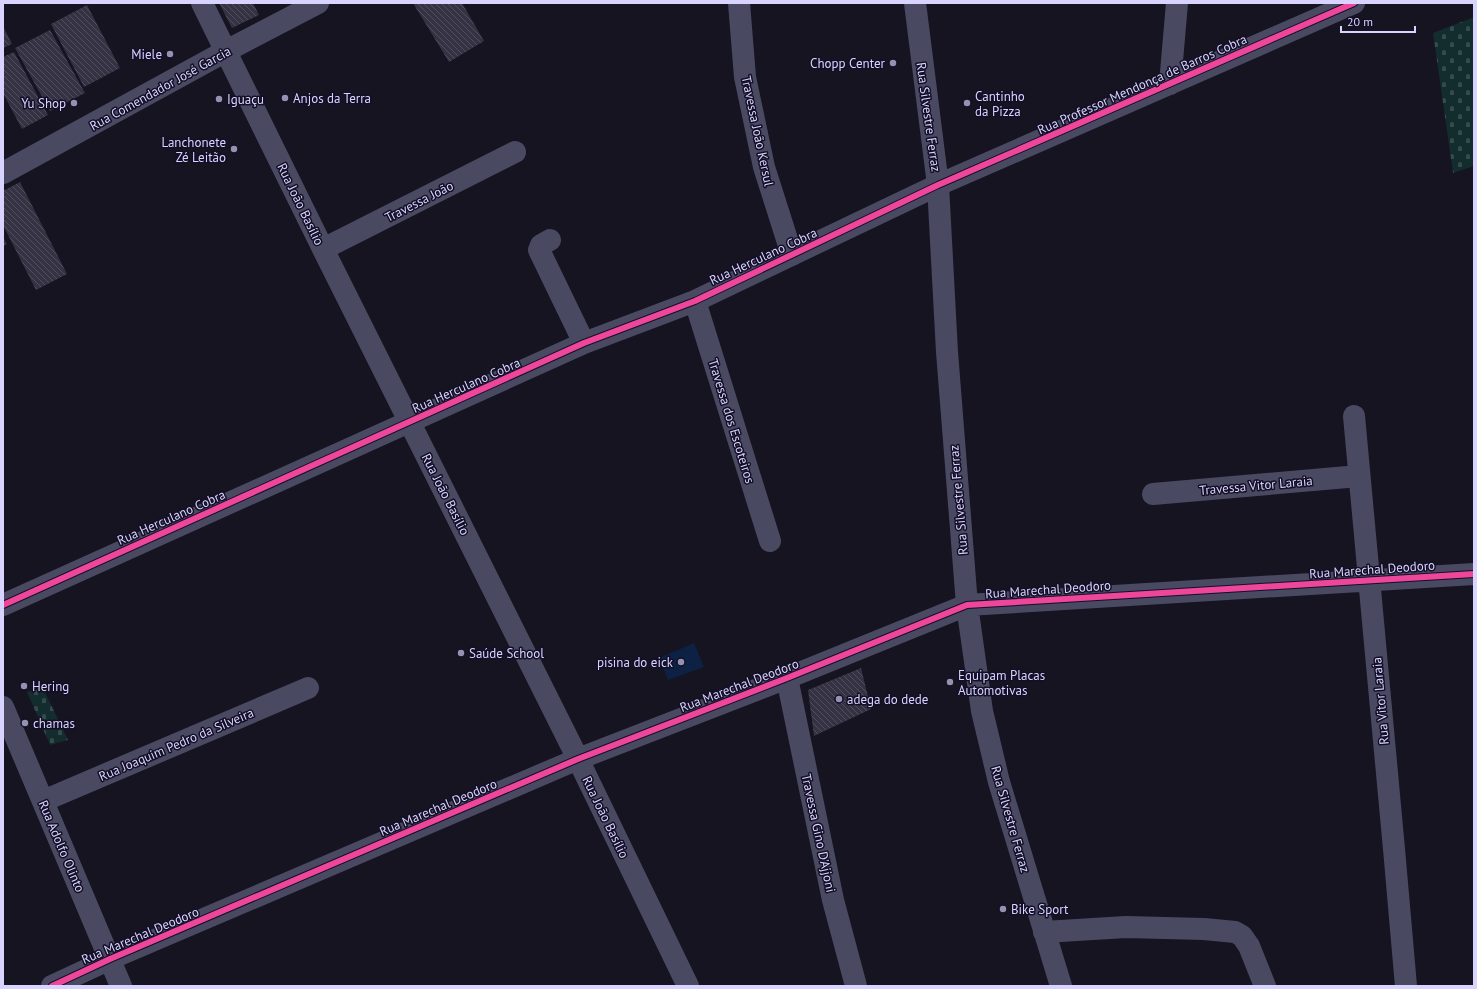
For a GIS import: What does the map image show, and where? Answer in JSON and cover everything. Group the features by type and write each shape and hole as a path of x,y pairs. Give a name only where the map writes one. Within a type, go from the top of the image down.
{"street":[{"name":"Rua João Basílio","path":"202,3 323,249 578,759 688,986"},
{"name":"Rua Comendador José Garcia","path":"3,172 318,3"},
{"name":"Travessa João Kersul","path":"739,3 745,76 764,167 792,255"},
{"name":"Rua Silvestre Ferraz","path":"915,3 938,184 948,368 967,605 982,711 1000,782 1044,932 1062,986"},
{"path":"1170,84 1177,3"},
{"name":"Rua Professor Mendonça de Barros Cobra","path":"938,184 1354,3"},
{"name":"Travessa João","path":"323,249 515,152"},
{"name":"Rua Herculano Cobra","path":"3,605 584,343 695,301 938,184"},
{"path":"550,240 541,246 539,250 584,343"},
{"name":"Travessa dos Escoteiros","path":"695,301 770,541"},
{"name":"Rua Vitor Laraia","path":"1354,416 1394,841 1406,986"},
{"name":"Travessa Vitor Laraia","path":"1153,494 1359,476"},
{"name":"Rua Marechal Deodoro","path":"52,986 110,959 578,759 787,678 967,605 1474,574"},
{"name":"Travessa Gino D'Ajjoni","path":"787,678 833,900 856,986"},
{"name":"Rua Joaquim Pedro da Silveira","path":"43,801 308,688"},
{"name":"Rua Adolfo Olinto","path":"3,707 121,986"},
{"path":"1044,932 1126,927 1204,929 1235,932 1242,936 1249,946 1265,986"}],"green space":[{"path":"1474,17 1474,166 1453,173 1433,33"},
{"path":"43,688 68,740 50,745 27,692"}],"water":[{"name":"pisina do eick","path":"694,643 704,667 668,680 659,658"}],"building":[{"path":"219,3 253,3 259,15 232,28"},
{"path":"413,3 462,3 484,41 449,62"},
{"path":"87,5 120,68 84,87 51,24"},
{"path":"3,26 12,44 3,48"},
{"path":"50,30 85,93 50,111 15,48"},
{"path":"14,52 48,115 22,129 3,93 3,57"},
{"path":"20,182 67,274 36,290 3,225 3,191"},
{"path":"3,237 7,244 3,246"},
{"name":"adega do dede","path":"861,668 871,709 814,736 808,690"}],"cycle path":[{"path":"3,605 584,343 695,301 938,185 1354,3"},
{"path":"52,986 110,959 578,759 787,678 967,605 1474,574"}],"place":[{"name":"Miele","path":"170,54"},
{"name":"Chopp Center","path":"893,63"},
{"name":"Anjos da Terra","path":"285,98"},
{"name":"Iguaçu","path":"219,99"},
{"name":"Yu Shop","path":"74,103"},
{"name":"Cantinho da Pizza","path":"967,103"},
{"name":"Lanchonete Zé Leitão","path":"234,149"},
{"name":"Saúde School","path":"461,653"},
{"name":"pisina do eick","path":"681,662"},
{"name":"Equipam Placas Automotivas","path":"950,682"},
{"name":"Hering","path":"24,686"},
{"name":"adega do dede","path":"839,699"},
{"name":"chamas","path":"25,723"},
{"name":"Bike Sport","path":"1003,909"}]}
